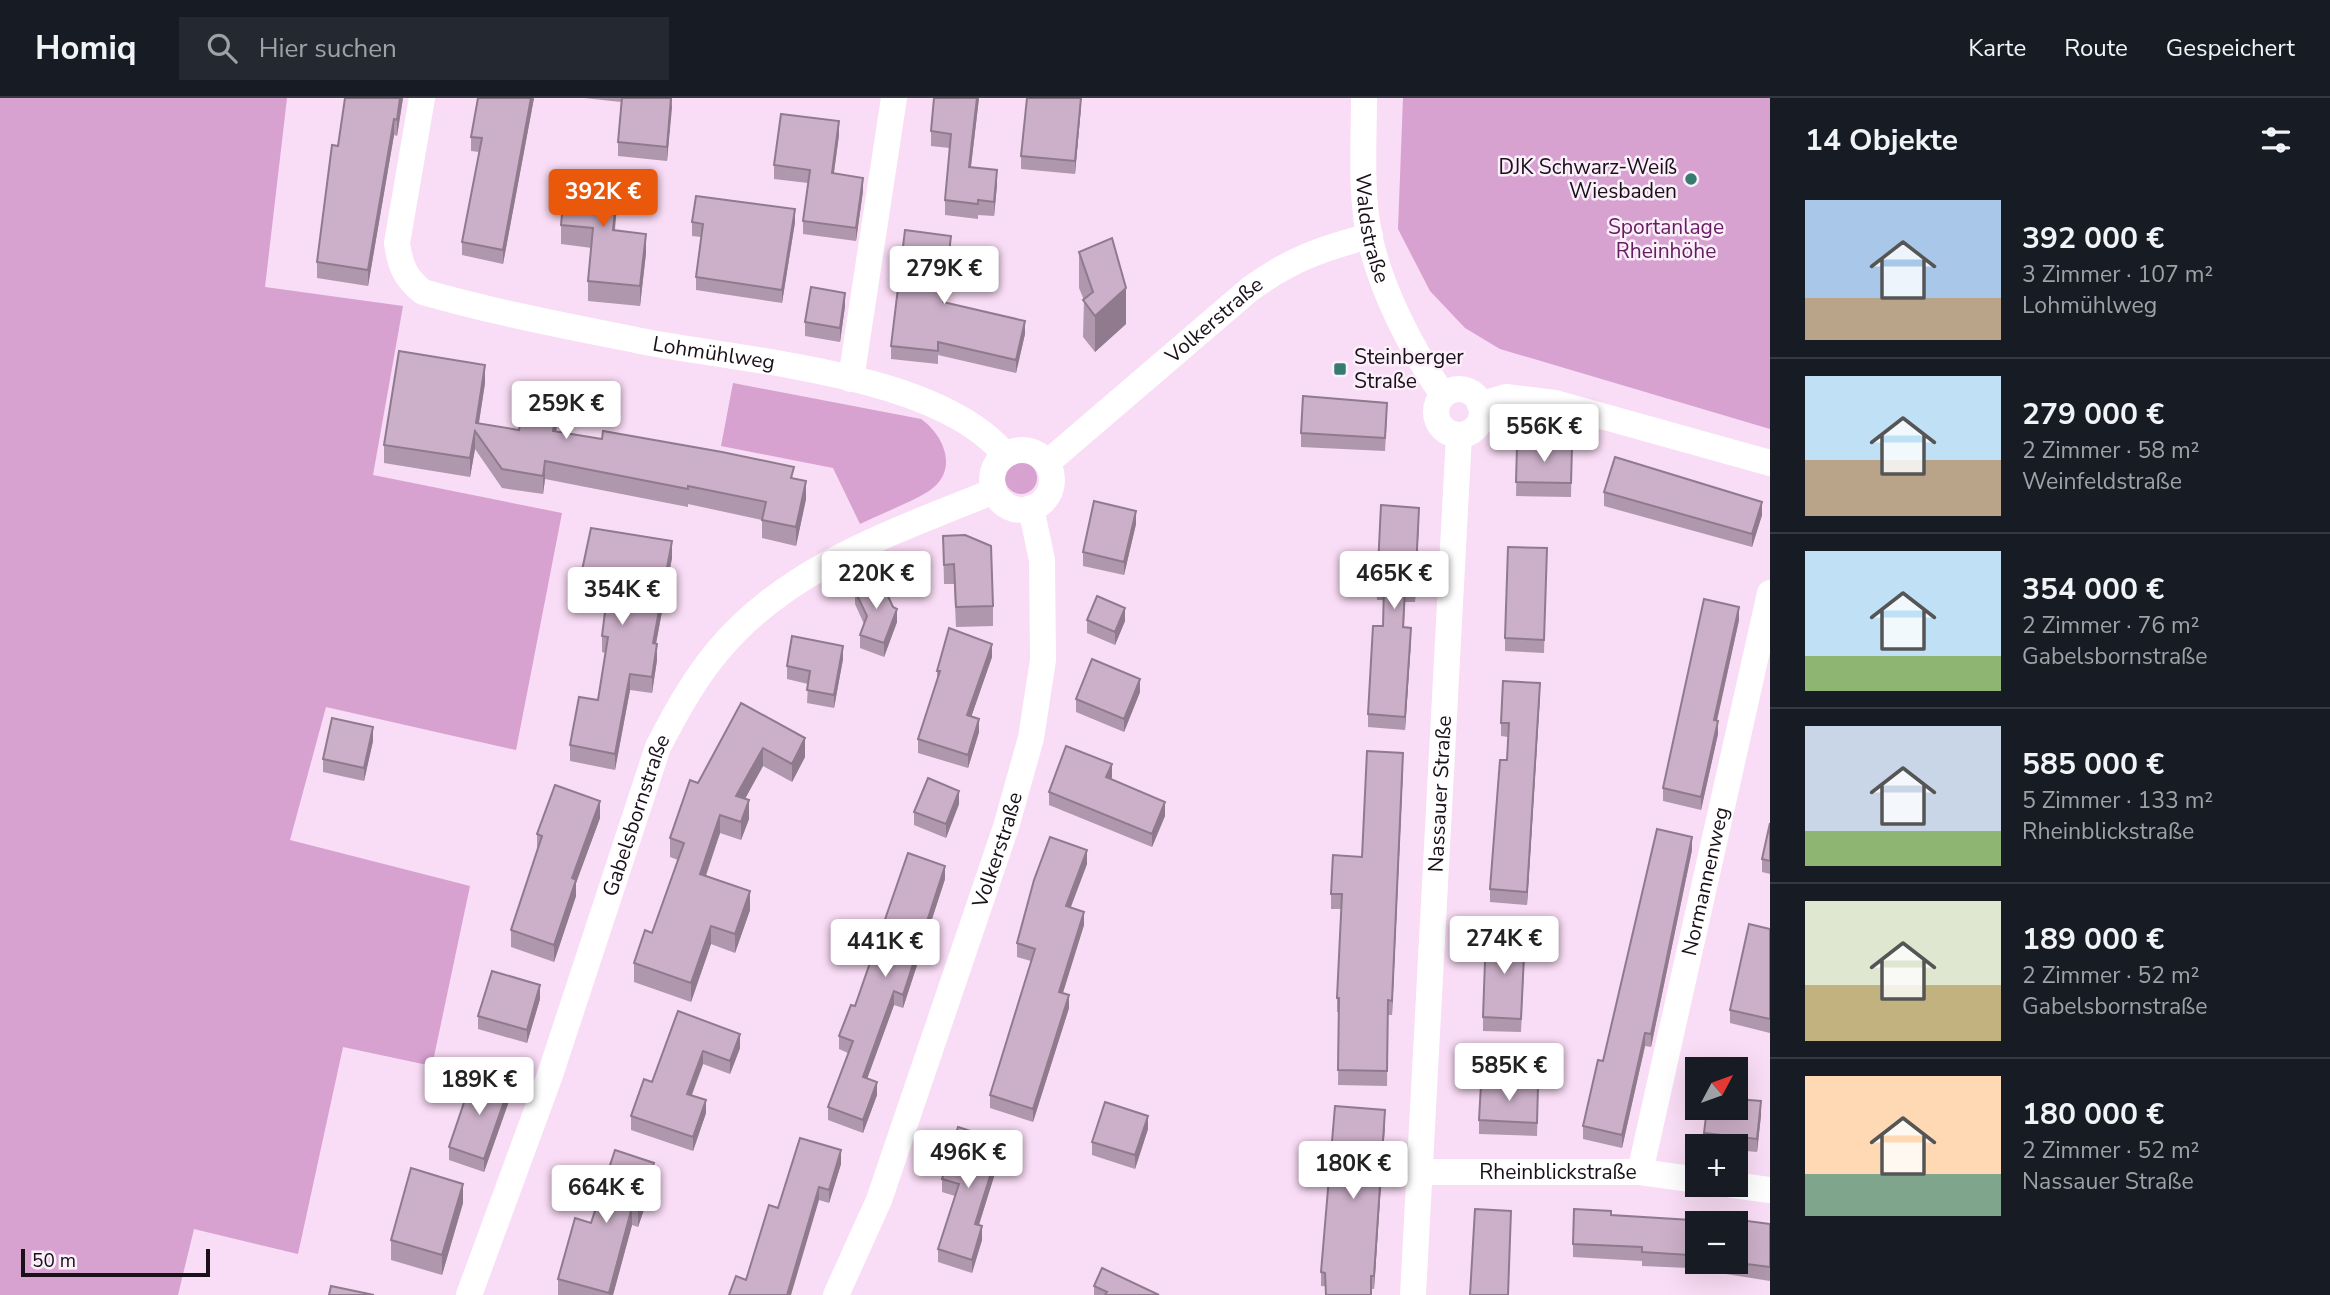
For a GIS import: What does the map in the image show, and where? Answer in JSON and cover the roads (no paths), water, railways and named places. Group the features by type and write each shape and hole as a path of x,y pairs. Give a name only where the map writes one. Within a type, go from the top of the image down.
{"street":[{"name":"Lohmühlweg","path":"422,98 397,243 400,265 410,281 423,292 645,341 851,379 917,397 946,409 991,438 1005,455"},
{"path":"851,379 894,98"},
{"name":"Waldstraße","path":"1364,98 1364,182 1370,236 1377,263 1421,361 1443,395"},
{"name":"Volkerstraße","path":"1047,463 1250,289 1278,269 1320,248 1370,236"},
{"path":"1493,401 1478,426 1460,447 1437,421 1436,407 1443,395 1453,390 1464,390 1493,401 1555,403 1770,463"},
{"name":"Nassauer Straße","path":"1413,1295 1460,447"},
{"path":"1023,449 1032,451 1047,463 1051,472 1050,490 1040,504 1022,510 1005,505 994,491 995,467 1005,455 1023,449"},
{"name":"Gabelsbornstraße","path":"469,1295 545,1087 658,747 684,697 717,652 746,622 801,578 850,551 994,491"},
{"name":"Volkerstraße","path":"836,1295 879,1200 1006,827 1031,738 1043,660 1042,559 1031,508"},
{"name":"Normannenweg","path":"1640,1172 1770,593"},
{"name":"Rheinblickstraße","path":"1418,1171 1640,1172 1685,1178"},
{"path":"1748,1187 1770,1190"}],"place":[{"name":"DJK Schwarz-Weiß Wiesbaden","path":"1691,179"},
{"name":"Steinberger Straße","path":"1340,369"}],"park label":[{"name":"Sportanlage Rheinhöhe","path":"1666,239"}]}
